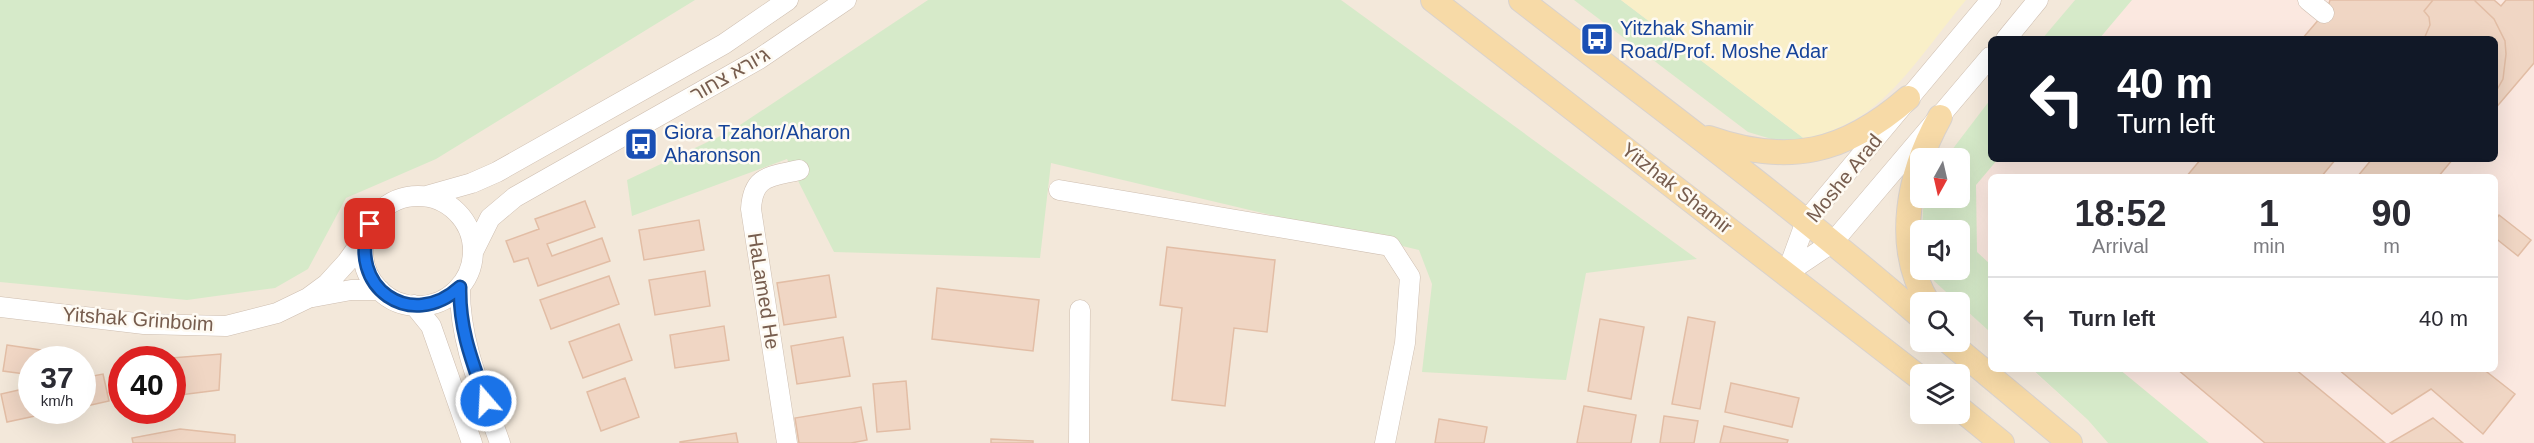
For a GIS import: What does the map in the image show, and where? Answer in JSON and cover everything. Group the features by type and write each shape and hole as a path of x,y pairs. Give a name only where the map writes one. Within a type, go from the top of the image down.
{"main road":[{"name":"Yitzhak Shamir","path":"1433,0 1910,370"},
{"path":"1521,0 1833,242 1910,307"},
{"path":"1684,127 1733,146 1764,153 1793,154 1821,149 1846,140 1884,118 1908,98"},
{"path":"1921,292 1912,263 1908,215 1919,161 1940,117"},
{"path":"1962,352 2070,443"},
{"path":"1970,417 2002,443"}],"street":[{"name":"גיורא צחור","path":"426,196 472,183 497,172 724,44 788,0"},
{"name":"גיורא צחור","path":"473,252 490,218 515,197 759,59 846,0"},
{"name":"Moshe Arad","path":"1787,273 1806,221 1991,0"},
{"path":"2008,36 2038,0"},
{"path":"2308,0 2324,13"},
{"name":"Moshe Arad","path":"1787,273 1833,242 1988,59"},
{"name":"HaLamed He","path":"787,443 752,191 762,179 799,170"},
{"path":"1059,190 1390,246 1410,277 1405,343 1385,443"},
{"path":"426,196 441,201 455,210 465,222 471,236 473,252 467,276 460,287 439,301 414,305 401,303 380,290 371,279 365,265 363,251 365,237 370,224 389,204 407,197 426,196"},
{"name":"Yitshak Grinboim","path":"0,307 144,324 226,326 277,313 308,298 327,284 365,237"},
{"path":"460,287 460,315 464,338 500,443"},
{"name":"Yitshak Grinboim","path":"308,298 345,291 380,290"},
{"path":"414,305 431,326 472,443"},
{"path":"1079,443 1080,310"}],"shaded area":[{"path":"0,0 2534,0 2534,443 0,443"},
{"path":"2075,0 2534,0 2534,443 2108,443 2088,420 2034,372 2498,372 2498,174 1988,174 1988,330 1970,314 1970,292 1946,292 1934,280 1970,280 1970,220 1922,220 1923,209 1970,208 1970,159 1988,159 1988,162 2498,162 2498,36 2045,36"}],"green space":[{"path":"0,0 695,0 436,159 346,198 308,269 275,288 187,300 0,282"},
{"path":"928,0 1341,0 1697,259 1586,273 1566,380 1422,372 1432,284 1419,250 1051,163 1040,258 834,252 787,159 632,216 627,180 731,131"},
{"path":"1574,0 1621,0 1806,140 1778,141 1748,132"},
{"path":"2075,0 2132,0 2102,36 2045,36"},
{"path":"1988,103 1988,162 1995,162 1976,185 1977,252 1988,262 1988,330 1970,314 1970,292 1946,292 1934,280 1970,280 1970,220 1922,220 1923,209 1970,208 1970,148 1953,148"},
{"path":"2035,372 2123,372 2209,443 2108,443 2088,420"}],"sand":[{"path":"1621,0 1966,0 1907,73 1881,100 1861,116 1846,124 1806,140"}],"building":[{"path":"2330,0 2494,0 2501,6 2506,0 2534,0 2534,63 2498,105 2498,36 2305,36 2327,10"},
{"path":"2433,0 2474,0 2494,19 2505,41 2506,54 2503,79 2498,88 2498,36 2425,36 2430,25 2429,17 2424,11"},
{"path":"2198,162 2334,162 2324,174 2188,174"},
{"path":"2370,162 2450,162 2440,174 2360,174"},
{"path":"585,201 595,227 547,244 552,256 602,238 610,261 538,286 528,258 514,262 506,241 539,229 535,219"},
{"path":"2499,215 2531,240 2518,256 2498,240"},
{"path":"699,220 704,250 644,260 639,230"},
{"path":"1167,247 1275,260 1267,332 1234,328 1225,406 1172,400 1182,308 1160,305"},
{"path":"705,271 710,306 655,315 649,280"},
{"path":"829,275 836,317 784,325 777,283"},
{"path":"609,276 619,304 551,329 540,300"},
{"path":"937,288 1039,300 1033,351 932,339"},
{"path":"1688,317 1715,322 1700,409 1672,404"},
{"path":"1600,319 1644,327 1631,399 1588,391"},
{"path":"619,324 632,360 583,378 569,342"},
{"path":"724,326 729,360 675,368 670,335"},
{"path":"843,337 850,376 797,384 791,346"},
{"path":"7,345 18,347 18,373 3,371"},
{"path":"221,354 219,390 186,394 186,357"},
{"path":"2181,372 2299,372 2385,443 2265,443"},
{"path":"2342,372 2487,372 2515,394 2483,434 2431,389 2392,414"},
{"path":"103,374 108,401 96,404 96,375"},
{"path":"625,378 639,417 601,431 587,392"},
{"path":"906,381 910,429 877,432 873,384"},
{"path":"1731,383 1799,398 1792,427 1725,412"},
{"path":"18,390 18,420 7,422 1,394"},
{"path":"1584,406 1636,415 1631,443 1577,443"},
{"path":"861,407 867,440 851,443 799,443 795,418"},
{"path":"1664,416 1698,421 1694,443 1660,443"},
{"path":"2433,418 2463,443 2390,443"},
{"path":"1439,419 1487,427 1484,443 1435,443"},
{"path":"1724,426 1788,440 1787,443 1720,443"},
{"path":"180,429 235,435 235,443 133,443 132,438"},
{"path":"736,433 738,443 680,443 680,442"},
{"path":"991,439 1033,441 1033,443 991,443"}],"place":[{"name":"Yitzhak Shamir Road/Prof. Moshe Adar","path":"1597,39"},
{"name":"Giora Tzahor/Aharon Aharonson","path":"641,144"}],"route":[{"path":"370,224 363,251 365,265 371,279 390,297 401,303 427,305 450,295 460,287 460,315 464,338 486,401"}]}
